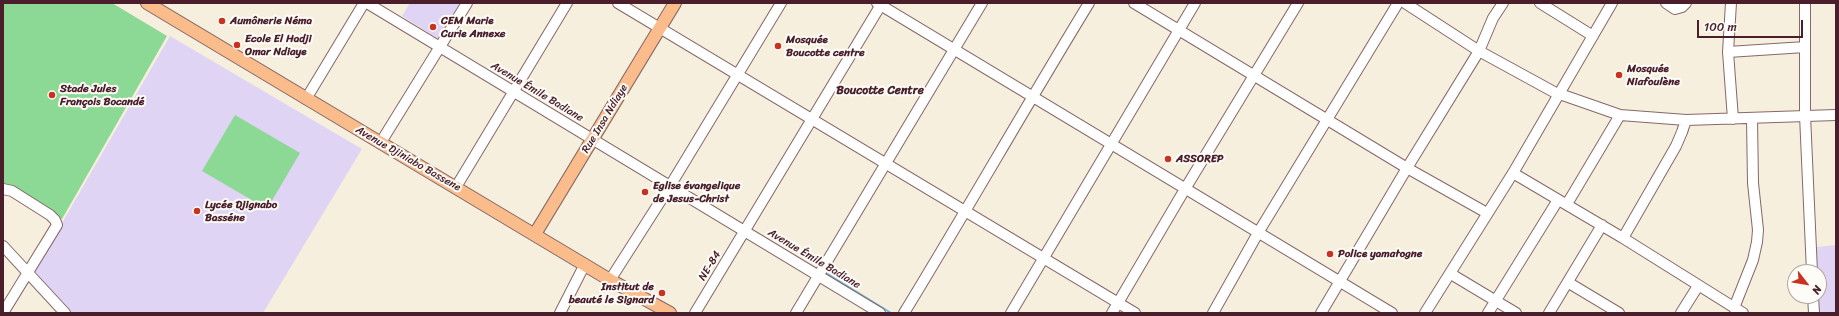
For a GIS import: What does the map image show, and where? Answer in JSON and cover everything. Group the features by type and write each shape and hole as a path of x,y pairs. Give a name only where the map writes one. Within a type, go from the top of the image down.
{"main road":[{"name":"Avenue Djiniabo Bassene","path":"147,3 610,280 670,313"},
{"name":"Rue Insa Ndiaye","path":"535,234 675,3"}],"street":[{"path":"306,99 365,3"},
{"name":"Avenue Émile Badiane","path":"365,3 880,313"},
{"path":"381,142 467,3"},
{"path":"456,187 567,3"},
{"path":"618,3 1135,313"},
{"path":"610,280 670,186 781,3"},
{"path":"796,313 887,164 982,3"},
{"path":"904,313 966,212 1032,97 1089,3"},
{"path":"1134,3 1407,168 1487,213"},
{"path":"1011,313 1195,3"},
{"path":"1112,313 1185,189 1298,3"},
{"path":"1213,313 1258,233 1398,3"},
{"path":"1405,3 1479,51 1559,94 1620,115 1686,120 1836,115"},
{"path":"1321,313 1407,168 1479,51 1493,18 1503,3"},
{"path":"1540,3 1593,36"},
{"path":"1425,313 1451,274 1487,213 1513,173 1612,3"},
{"path":"1666,3 1675,9 1682,7 1686,3"},
{"path":"1731,3 1728,52 1733,119"},
{"path":"1805,3 1805,115 1812,264"},
{"path":"880,4 1392,313"},
{"name":"NE-84","path":"695,313 813,119 880,4"},
{"path":"1728,52 1805,47"},
{"path":"1488,313 1620,115"},
{"path":"1513,173 1602,225 1738,310 1753,260 1758,230 1753,183 1752,119"},
{"path":"1623,238 1676,146 1686,120"},
{"path":"3,189 12,191 50,215 55,220 57,225 3,313"},
{"path":"1550,313 1602,225"},
{"path":"3,246 65,313"},
{"path":"560,313 585,264"},
{"path":"1451,274 1516,313"},
{"path":"1569,283 1619,313"},
{"path":"1681,313 1698,286"}],"shaded area":[{"name":"CEM Marie Curie Annexe","path":"410,3 460,3 438,39 402,16"},
{"name":"Lycée Djignabo Basséne","path":"170,36 362,149 263,313 69,313 33,273"},
{"path":"1836,245 1836,313 1819,313 1819,304 1827,304 1827,264 1817,264 1817,247"}],"green space":[{"path":"3,3 112,3 167,36 62,219 3,183"},
{"path":"235,115 300,153 267,209 202,171"}],"waterway":[{"path":"826,273 891,313"}],"place":[{"name":"Aumônerie Néma","path":"222,21"},
{"name":"CEM Marie Curie Annexe","path":"433,27"},
{"name":"Ecole El Hadji Omar Ndiaye","path":"237,45"},
{"name":"Mosquée Boucotte centre","path":"778,46"},
{"name":"Mosquée Niafoulène","path":"1619,75"},
{"name":"Stade Jules François Bocandé","path":"52,95"},
{"name":"ASSOREP","path":"1168,159"},
{"name":"Eglise évangelique de Jesus-Christ","path":"645,192"},
{"name":"Lycée Djignabo Basséne","path":"197,211"},
{"name":"Police yamatogne","path":"1330,254"},
{"name":"Institut de beauté le Signard","path":"662,293"}],"district":[{"name":"Boucotte Centre","path":"880,91"}]}
